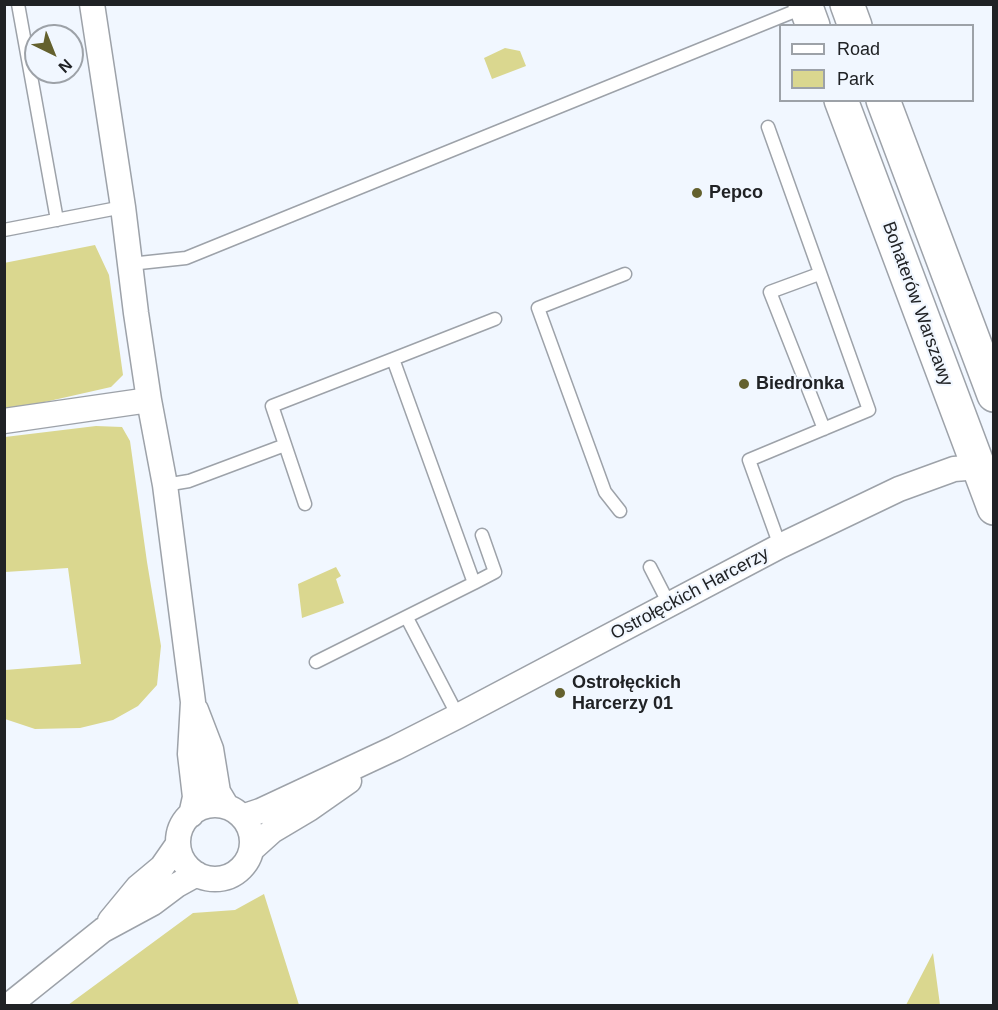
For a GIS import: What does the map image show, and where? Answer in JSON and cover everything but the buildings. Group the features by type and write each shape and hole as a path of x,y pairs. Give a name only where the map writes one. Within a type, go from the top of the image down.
{"main road":[{"path":"847,4 854,24"},
{"name":"Bohaterów Warszawy","path":"842,102 986,468 993,508"},
{"path":"884,102 993,395"}],"street":[{"path":"92,4 149,400 165,485 194,702 210,749 218,792 234,812 247,823 251,831 252,849 243,867 225,878 215,879 206,878 189,869 180,854 178,844"},
{"path":"4,421 149,400"},
{"name":"Ostrołęckich Harcerzy","path":"234,812 260,811 395,748 780,546 899,489 954,469 986,468"},
{"path":"191,815 195,797 190,754 194,702"},
{"name":"Ostrołęckich Harcerzy","path":"252,849 272,831 309,809 395,748"},
{"path":"103,930 138,887 162,867 178,844 182,828 191,815 207,806 217,806 234,812"},
{"path":"8,1005 103,930 153,903 177,885 197,874"}],"lane":[{"path":"18,4 57,220"},
{"path":"130,264 186,258 734,35 808,12"},
{"path":"768,127 869,410 749,460 780,546"},
{"path":"4,230 123,207"},
{"path":"620,511 605,492 538,308 625,274"},
{"path":"819,274 770,292 824,429"},
{"path":"305,504 272,406 495,319"},
{"path":"393,359 474,583"},
{"path":"165,485 189,480 285,445"},
{"path":"316,662 495,572 482,535"},
{"path":"650,567 669,604"},
{"path":"407,618 458,716"}],"green space":[{"path":"505,48 520,51 526,66 492,79 484,58"},
{"path":"95,245 109,275 123,375 111,387 5,411 4,263"},
{"path":"96,426 122,427 130,441 161,646 157,685 138,706 113,720 80,728 35,729 5,719 5,670 81,664 68,568 5,572 5,437"},
{"path":"336,567 341,576 336,579 344,603 302,618 298,584"},
{"path":"264,894 299,1005 68,1005 193,913 235,910"},
{"path":"933,953 940,1005 906,1005"}],"place":[{"name":"Pepco","path":"697,193"},
{"name":"Biedronka","path":"744,384"},
{"name":"Ostrołęckich Harcerzy 01","path":"560,693"}]}
